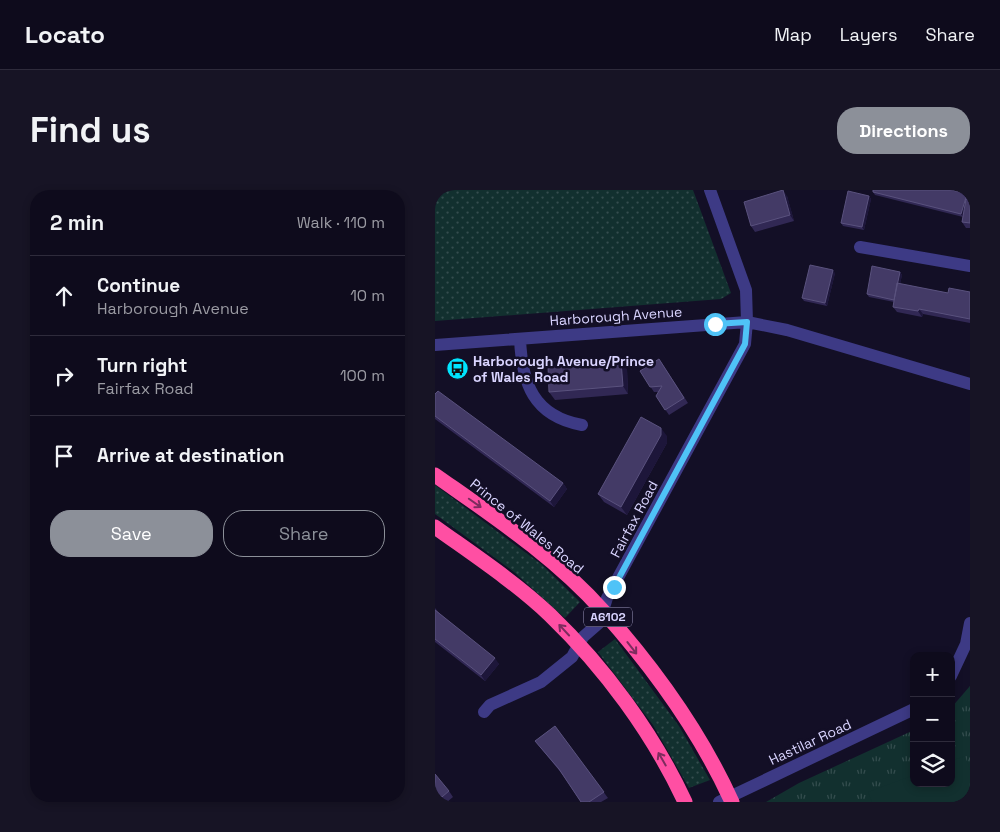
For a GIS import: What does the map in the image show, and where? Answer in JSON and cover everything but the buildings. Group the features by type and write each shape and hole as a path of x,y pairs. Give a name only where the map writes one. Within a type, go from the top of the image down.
{"highway":[{"name":"Prince of Wales Road","path":"435,475 499,520 542,555 603,610 678,706 727,800"},
{"name":"A6102","path":"435,527 523,592 550,615 578,645 642,727 677,784 685,802"}],"street":[{"name":"Fairfax Road","path":"483,712 490,705 541,682 572,657 583,637 599,622 603,610 745,344 747,322 746,290 710,190"},
{"path":"860,247 970,266"},
{"name":"Harborough Avenue","path":"435,345 747,322 787,330 970,384"},
{"path":"519,339 522,370 527,386 535,399 565,422 582,425"},
{"path":"955,667 966,644 970,623"},
{"name":"Hastilar Road","path":"727,800 910,711"}],"green space":[{"path":"435,190 693,190 731,293 721,299 435,321"},
{"path":"435,485 541,564 580,602 565,618 514,572 435,514"},
{"path":"615,639 679,726 710,780 689,788 653,725 598,652"},
{"path":"970,686 970,802 766,802 799,783 910,732 910,787 955,787 955,703"},
{"path":"965,756 970,770 970,802 872,802 868,792 910,776 910,787 955,787 955,760"}],"place":[{"name":"Harborough Avenue/Prince of Wales Road","path":"457,369"}],"route":[{"path":"614,587 745,344 747,322 715,324"}]}
